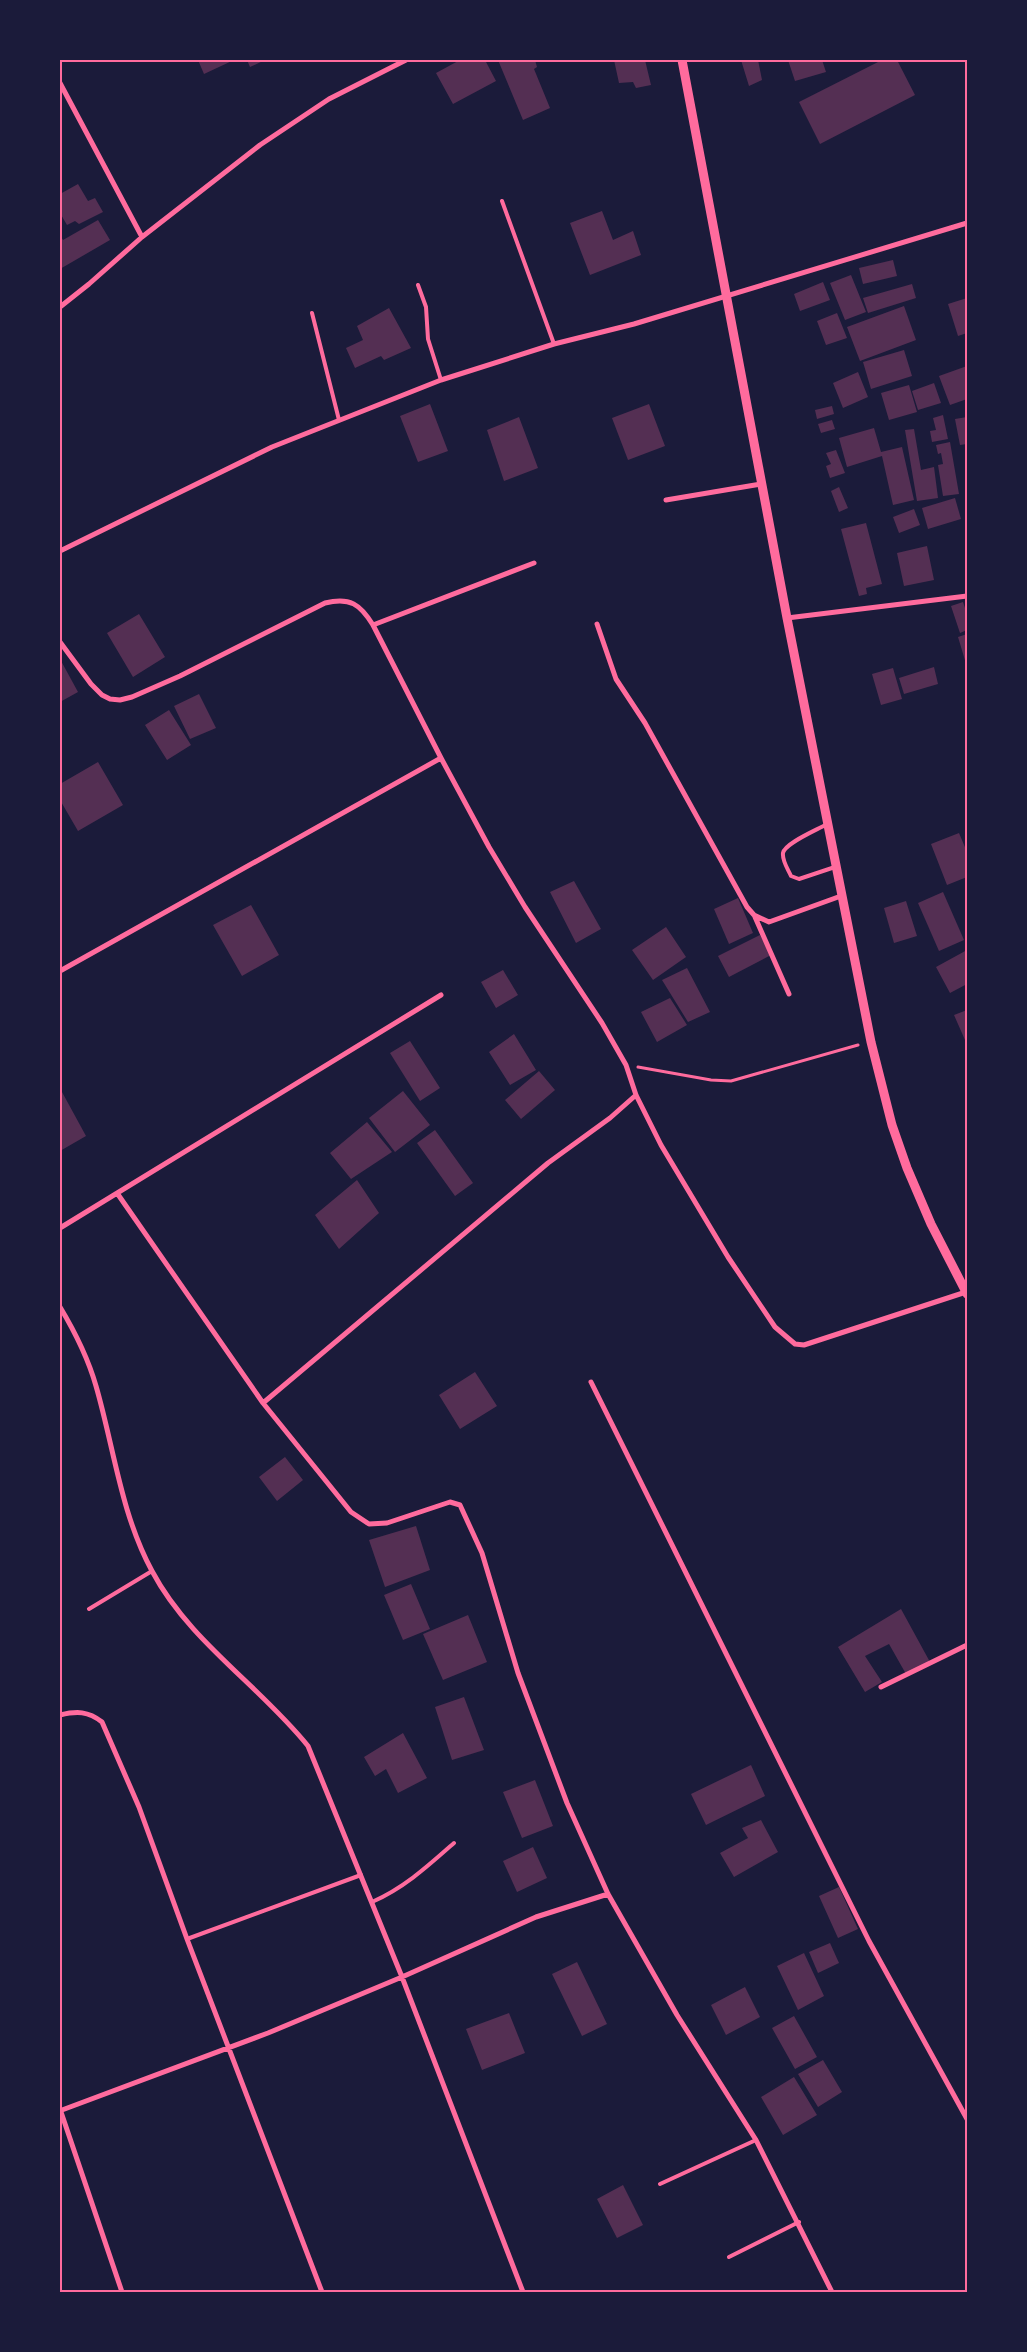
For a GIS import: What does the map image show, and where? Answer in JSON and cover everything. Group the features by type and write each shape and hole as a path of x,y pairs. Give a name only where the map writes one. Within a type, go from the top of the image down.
{"street":[{"path":"60,307 142,237 260,145 329,99 406,60"},
{"path":"60,642 90,684 110,700 120,700 132,698 180,676 325,603 345,600 353,603 363,611 373,625 489,847 525,907 602,1022 626,1064 636,1095 661,1145 744,1283 775,1327 795,1344 804,1345 967,1293 931,1224 907,1168 892,1125 871,1042 787,618 682,60"},
{"path":"60,83 142,237"},
{"path":"60,550 272,447 440,380 554,344 634,324 967,223"},
{"path":"666,500 762,484"},
{"path":"373,625 534,563"},
{"path":"787,618 967,596"},
{"path":"597,624 616,679 645,723 747,908 754,915 769,922 842,896"},
{"path":"60,971 441,758"},
{"path":"754,915 789,994"},
{"path":"60,1228 441,995"},
{"path":"263,1403 548,1163 610,1118 636,1095"},
{"path":"117,1193 263,1403 351,1512 369,1524 387,1523 450,1502 460,1505 482,1553 518,1673 567,1803 608,1894 677,2015 756,2140 799,2222 832,2292"},
{"path":"60,1307 85,1356 96,1386 123,1496 137,1538 152,1571 182,1615 291,1725 308,1746 402,1977 523,2292"},
{"path":"590,1382 869,1941 967,2119"},
{"path":"881,1687 967,1645"},
{"path":"60,1715 74,1712 91,1713 102,1722 139,1807 187,1939 322,2292"},
{"path":"122,2292 61,2110 229,2048 402,1977 536,1917 608,1894"}],"lane":[{"path":"502,201 554,344"},
{"path":"418,286 426,307 428,339 440,380"},
{"path":"312,313 339,420"},
{"path":"827,824 788,845 783,854 784,862 791,876 800,879 835,866"},
{"path":"89,1609 152,1571"},
{"path":"372,1902 408,1883 454,1843"},
{"path":"187,1939 361,1874"},
{"path":"660,2184 756,2140"},
{"path":"729,2257 799,2222"}],"path":[{"path":"626,1064 710,1080 731,1081 871,1042"}],"building":[{"path":"198,60 234,60 204,74"},
{"path":"247,60 265,60 250,67"},
{"path":"460,60 485,60 496,81 453,104 436,73"},
{"path":"498,60 535,60 537,67 534,69 550,108 523,120"},
{"path":"614,60 645,60 651,85 636,88 633,82 619,83"},
{"path":"741,60 758,60 762,80 749,86"},
{"path":"788,60 822,60 826,72 795,81"},
{"path":"882,60 897,60 915,95 820,144 799,102"},
{"path":"78,184 88,201 95,198 103,212 79,224 75,221 67,225 60,213 60,194"},
{"path":"602,211 613,240 633,231 641,255 590,275 570,223"},
{"path":"98,220 110,240 60,269 60,235 63,240"},
{"path":"893,260 897,276 863,284 859,268"},
{"path":"851,275 866,312 845,320 830,283"},
{"path":"823,282 830,300 800,311 794,294"},
{"path":"912,284 916,298 868,313 863,298"},
{"path":"967,298 967,333 958,336 948,304"},
{"path":"904,306 916,340 860,361 847,327"},
{"path":"389,308 411,348 384,360 381,356 355,368 346,348 363,340 357,326"},
{"path":"837,313 847,338 826,345 817,321"},
{"path":"904,350 912,376 871,389 863,362"},
{"path":"967,366 967,399 950,405 939,376"},
{"path":"858,372 868,397 843,408 833,383"},
{"path":"934,383 941,403 918,410 912,391"},
{"path":"909,385 917,412 889,420 881,393"},
{"path":"430,404 448,451 418,462 400,416"},
{"path":"649,404 665,446 628,460 612,418"},
{"path":"832,406 834,414 817,419 815,410"},
{"path":"943,415 948,439 932,442 930,431 936,430 933,418"},
{"path":"519,417 538,468 504,481 487,430"},
{"path":"967,417 967,444 960,445 955,419"},
{"path":"832,420 835,429 821,433 818,424"},
{"path":"874,428 881,452 902,447 914,500 893,505 882,456 847,467 839,438"},
{"path":"914,429 921,470 934,467 938,498 917,501 905,430"},
{"path":"950,442 959,494 943,496 938,465 943,464 941,453 938,454 936,445"},
{"path":"836,450 845,473 830,478 826,466 831,464 826,453"},
{"path":"839,487 848,508 839,512 831,491"},
{"path":"955,498 961,519 928,529 922,508"},
{"path":"914,509 920,525 899,533 893,517"},
{"path":"866,523 882,584 866,588 867,594 859,596 841,529"},
{"path":"927,546 934,580 904,586 897,553"},
{"path":"963,602 967,614 967,630 960,633 951,606"},
{"path":"139,614 165,657 133,677 107,633"},
{"path":"967,634 967,667 958,637"},
{"path":"60,659 78,692 60,702"},
{"path":"934,667 938,684 904,694 899,678"},
{"path":"893,668 902,699 881,705 872,674"},
{"path":"199,694 216,728 190,739 174,706"},
{"path":"169,710 191,745 167,760 145,725"},
{"path":"98,762 123,805 78,831 60,800 60,784"},
{"path":"959,833 967,852 967,877 947,885 931,844"},
{"path":"574,881 601,929 576,943 550,892"},
{"path":"943,892 964,940 939,951 918,903"},
{"path":"738,898 753,933 729,944 714,909"},
{"path":"906,901 917,936 894,943 884,908"},
{"path":"251,905 279,955 242,976 213,925"},
{"path":"666,927 686,957 653,980 632,950"},
{"path":"760,935 771,955 729,977 718,956"},
{"path":"967,950 967,984 950,993 936,967"},
{"path":"687,968 710,1012 688,1022 662,980"},
{"path":"503,970 518,995 496,1008 481,982"},
{"path":"670,998 687,1025 657,1042 641,1012"},
{"path":"967,1010 967,1039 965,1040 954,1015"},
{"path":"514,1034 536,1070 510,1085 489,1052"},
{"path":"410,1041 440,1088 420,1101 390,1053"},
{"path":"539,1071 555,1090 521,1119 505,1100"},
{"path":"403,1091 430,1125 395,1152 369,1118"},
{"path":"62,1092 86,1136 60,1151 60,1093"},
{"path":"367,1122 392,1152 351,1179 330,1153"},
{"path":"435,1130 473,1183 455,1196 417,1143"},
{"path":"357,1180 379,1213 339,1249 315,1215"},
{"path":"475,1372 497,1406 460,1429 439,1395"},
{"path":"285,1457 303,1480 277,1501 259,1477"},
{"path":"416,1526 430,1570 385,1587 369,1540"},
{"path":"411,1584 430,1629 403,1640 384,1595"},
{"path":"901,1609 930,1662 906,1674 889,1644 865,1656 882,1682 865,1692 838,1647"},
{"path":"468,1615 487,1662 443,1680 423,1634"},
{"path":"464,1697 484,1750 452,1760 435,1707"},
{"path":"403,1733 427,1778 398,1793 386,1769 375,1776 364,1757"},
{"path":"751,1765 765,1796 706,1825 691,1794"},
{"path":"535,1780 553,1826 522,1838 503,1792"},
{"path":"761,1820 778,1852 734,1877 720,1853 748,1838 742,1828"},
{"path":"533,1847 547,1878 517,1892 503,1861"},
{"path":"839,1887 858,1929 838,1938 819,1896"},
{"path":"830,1943 839,1963 818,1973 809,1952"},
{"path":"804,1953 824,1996 798,2010 777,1966"},
{"path":"577,1962 607,2024 582,2036 552,1974"},
{"path":"745,1987 760,2017 726,2035 711,2005"},
{"path":"509,2013 525,2053 482,2070 466,2029"},
{"path":"794,2016 817,2057 795,2069 772,2028"},
{"path":"823,2060 842,2092 818,2107 798,2074"},
{"path":"794,2077 817,2115 783,2135 761,2097"},
{"path":"623,2185 643,2225 617,2238 597,2199"}]}
